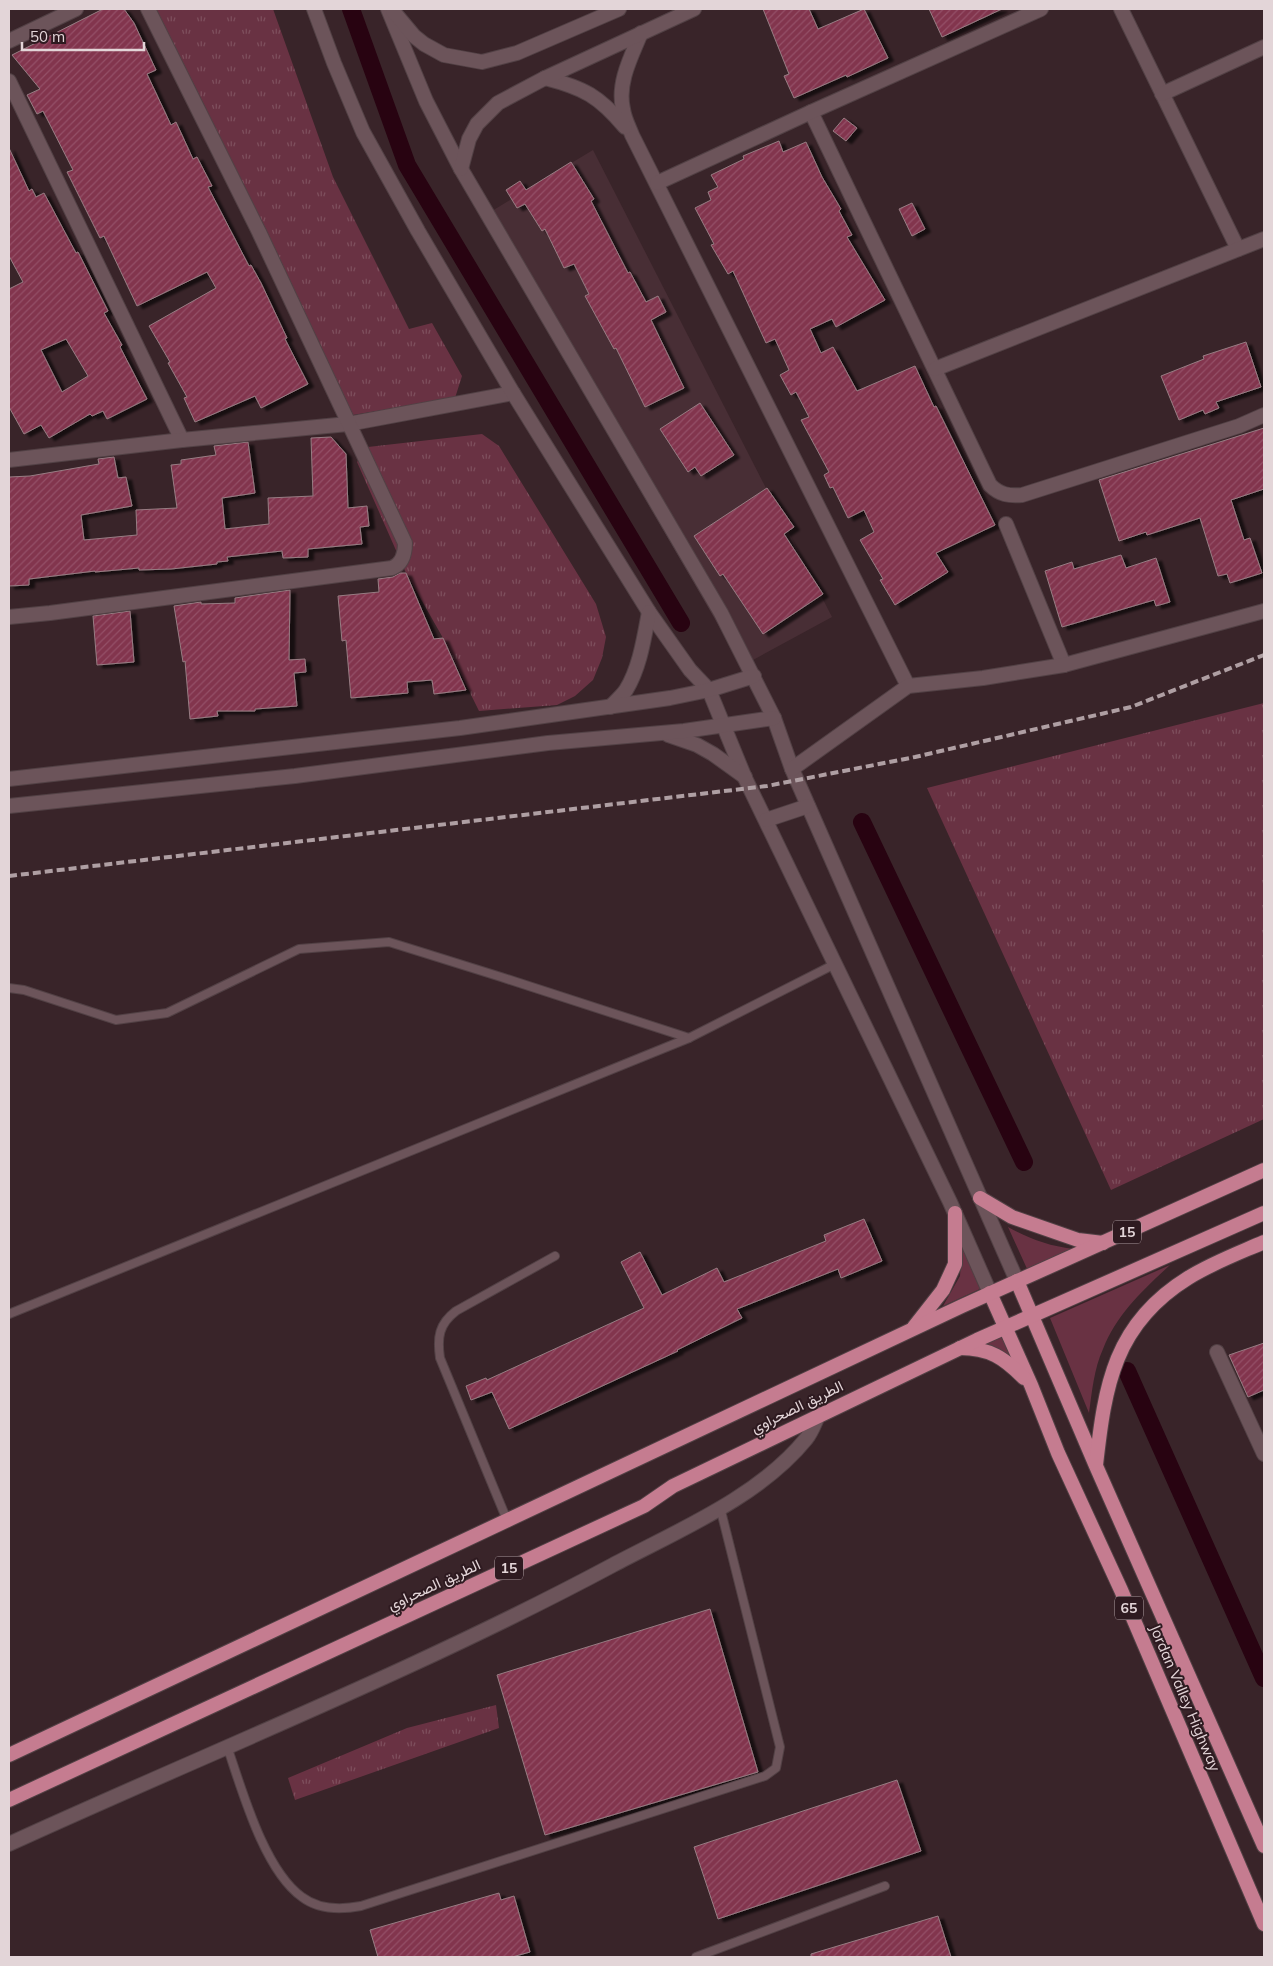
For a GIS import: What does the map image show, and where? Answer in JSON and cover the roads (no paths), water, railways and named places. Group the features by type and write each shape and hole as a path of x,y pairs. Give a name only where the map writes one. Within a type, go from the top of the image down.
{"highway":[{"name":"15","path":"990,1294 1264,1170"},
{"path":"980,1198 1012,1217 1027,1223 1078,1240 1104,1243"},
{"name":"15","path":"1005,1327 1264,1213"},
{"path":"912,1329 943,1290 955,1264 956,1214"},
{"path":"1096,1466 1103,1409 1109,1383 1122,1346 1136,1324 1154,1304 1182,1282 1214,1264 1264,1242"},
{"name":"Jordan Valley Highway","path":"1017,1281 1096,1466 1264,1846"},
{"name":"Jordan Valley Highway","path":"990,1294 1031,1385 1058,1453 1125,1599 1264,1924"},
{"name":"الطريق الصحراوي","path":"9,1754 990,1294"},
{"name":"الطريق الصحراوي","path":"9,1800 644,1506 673,1486 819,1414 1005,1327"},
{"path":"960,1348 985,1350 999,1356 1031,1385"}],"street":[{"path":"9,41 76,9"},
{"path":"9,617 392,568 397,566 405,552 405,543 259,232 148,9"},
{"path":"314,9 363,132 418,231 513,393 649,612 690,670 709,690 745,778 956,1214 990,1294"},
{"path":"388,9 426,101 461,169 678,538 754,676 774,718 792,769 808,806 1017,1281"},
{"path":"392,9 414,36 424,44 444,55 482,62 516,53 619,9"},
{"path":"461,169 469,139 477,124 498,103 545,78 694,9"},
{"path":"657,183 1041,9"},
{"path":"1121,9 1238,249"},
{"path":"641,33 622,87 623,109 632,135 908,686"},
{"path":"1162,94 1264,47"},
{"path":"545,78 574,85 592,94 611,110 632,135"},
{"path":"9,82 182,440"},
{"path":"811,112 990,485 996,491 1008,496 1022,495 1239,426 1264,415"},
{"path":"935,369 1264,239"},
{"path":"9,460 182,440 348,424 513,393"},
{"path":"1006,524 1064,665"},
{"path":"792,769 908,686 983,678 1064,665 1264,611"},
{"path":"610,707 625,692 632,679 644,639 649,612"},
{"path":"9,779 460,728 670,698 709,690 754,676"},
{"path":"9,806 295,776 548,743 684,731 774,718"},
{"path":"660,732 697,745 713,754 745,778"},
{"path":"766,820 808,806"},
{"path":"1218,1352 1258,1424 1264,1454"},
{"path":"9,1844 452,1647 554,1597 720,1507 751,1488 775,1469 808,1437 819,1414"}],"lane":[{"path":"9,988 24,990 116,1020 167,1013 299,949 389,942 689,1038"},
{"path":"9,1314 689,1038 835,964"},
{"path":"507,1520 440,1358 438,1343 440,1332 447,1318 456,1311 555,1256"},
{"path":"227,1746 252,1817 270,1856 286,1884 302,1898 317,1905 334,1909 361,1906 765,1776 776,1768 780,1747 720,1507"},
{"path":"696,1957 885,1886"}],"waterway":[{"path":"351,9 407,165 681,623"},
{"path":"862,822 1024,1162"},
{"path":"1127,1371 1264,1678"}],"railway":[{"path":"9,876 767,786 915,757 1131,707 1264,655"}]}
